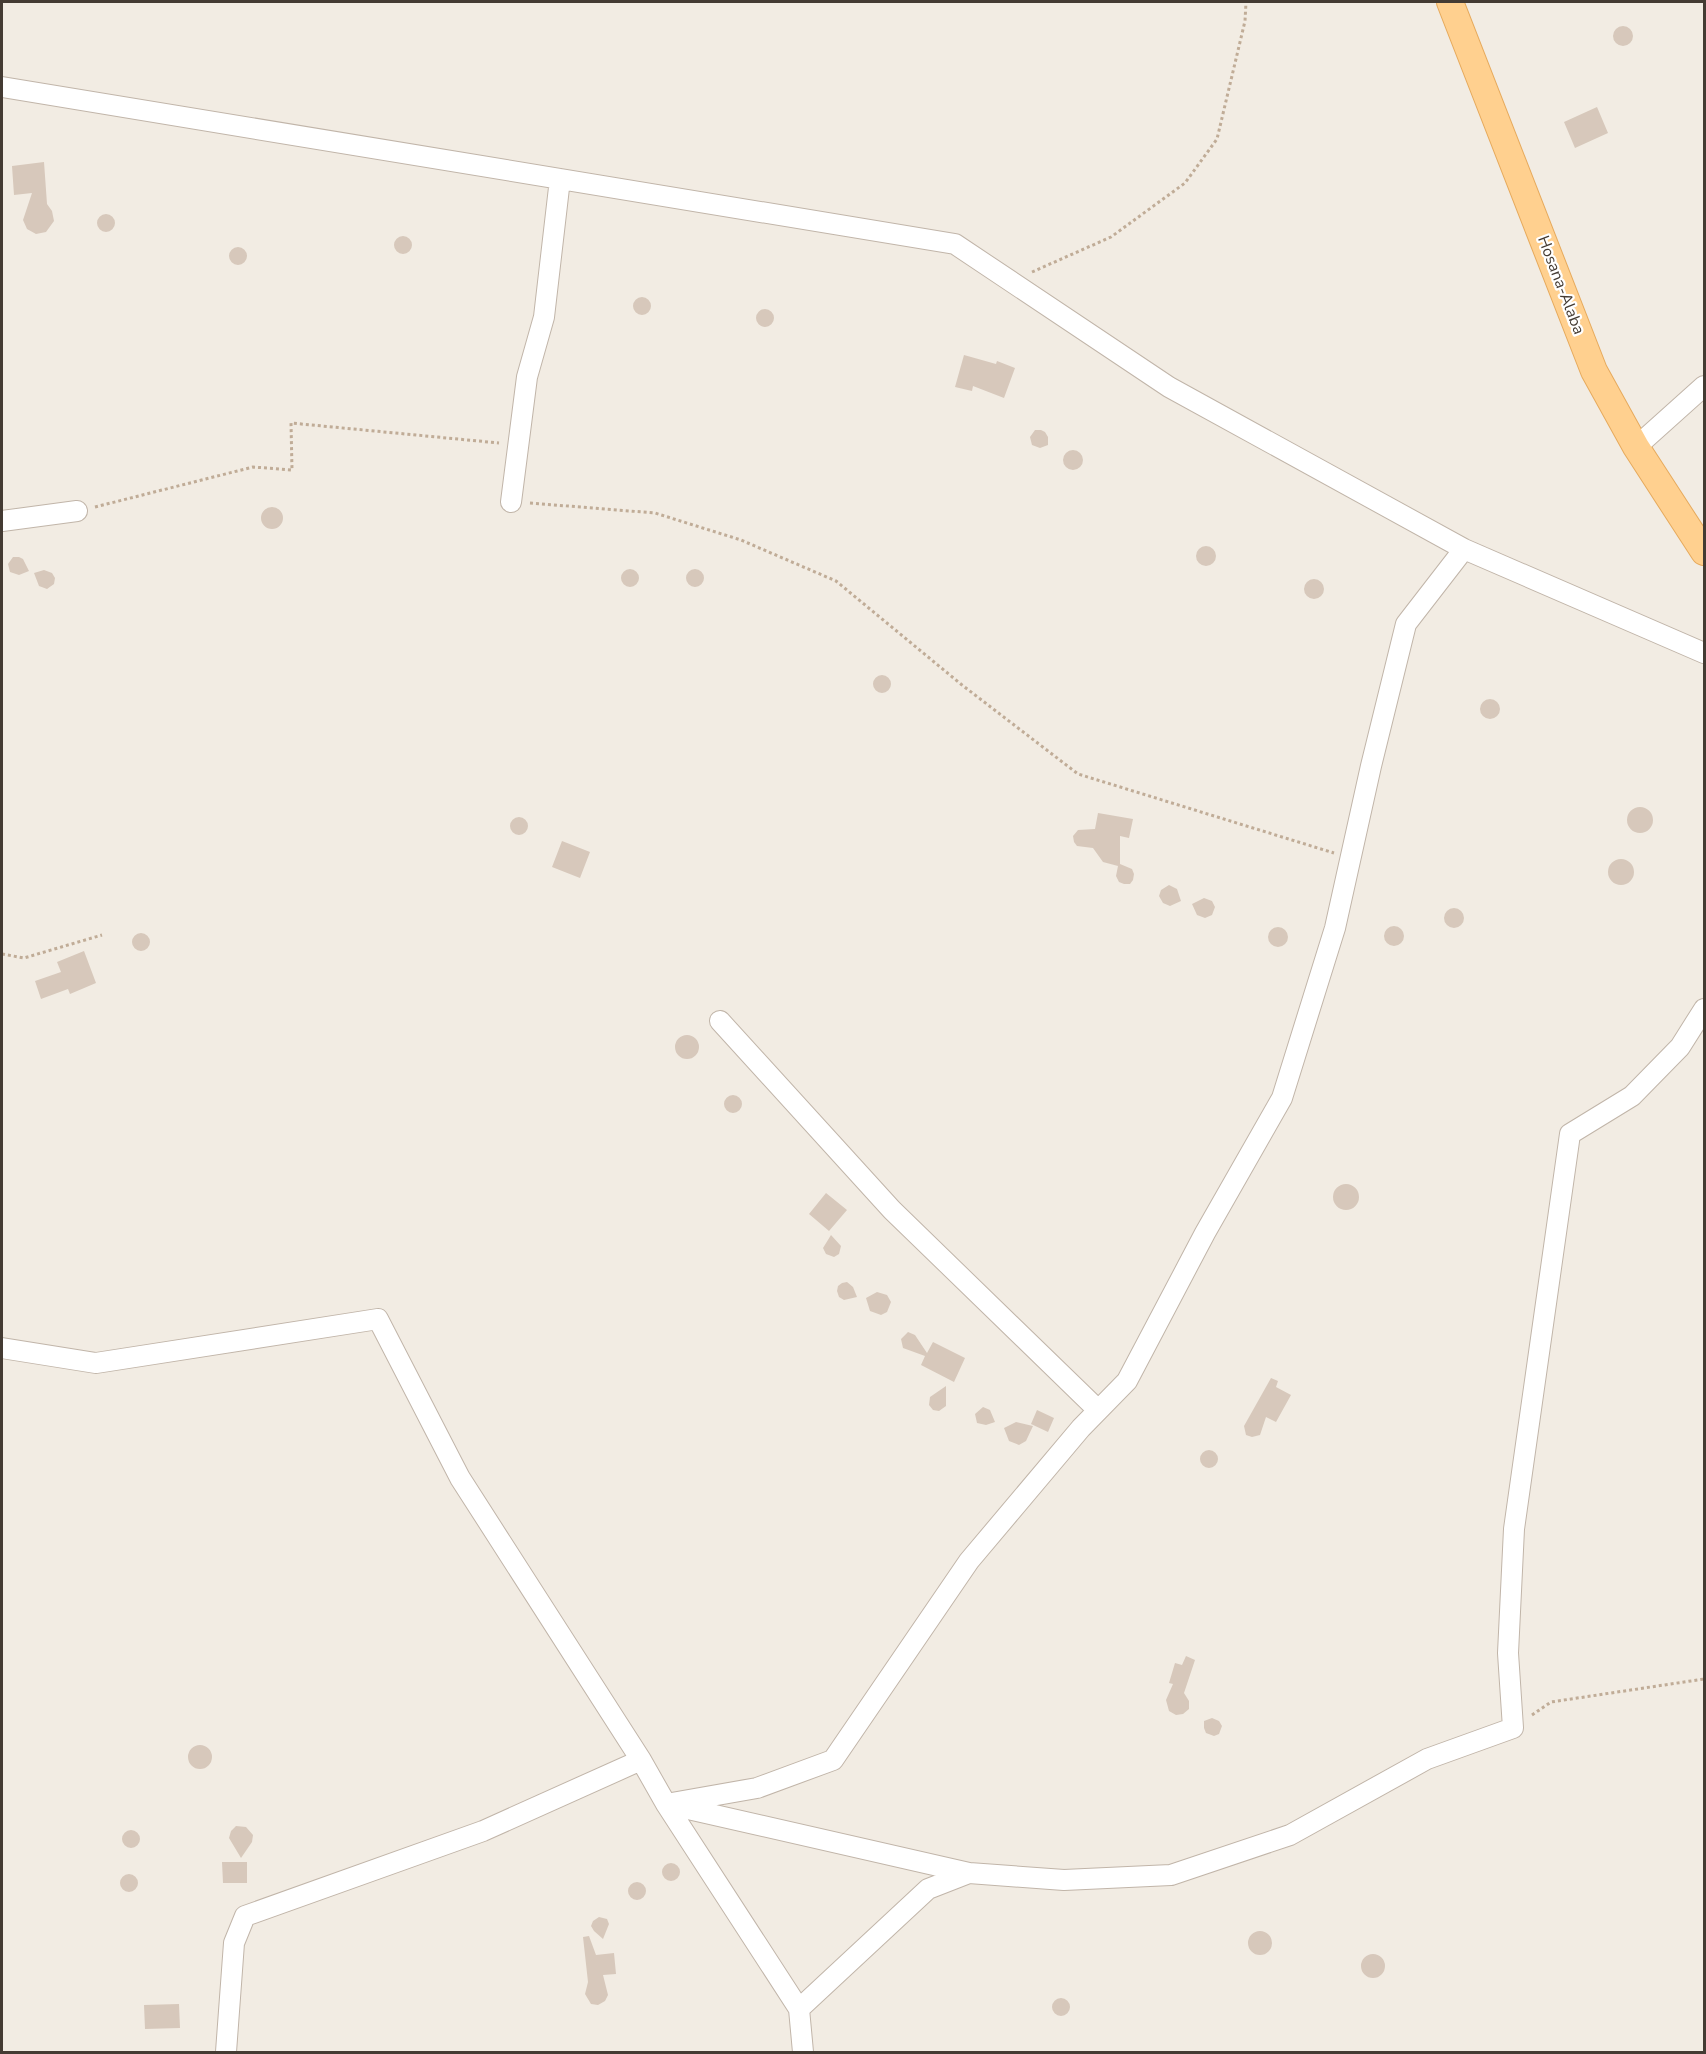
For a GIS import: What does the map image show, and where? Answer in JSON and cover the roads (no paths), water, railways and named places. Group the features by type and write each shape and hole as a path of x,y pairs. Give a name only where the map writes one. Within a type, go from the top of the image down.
{"main road":[{"name":"Hosana-Alaba","path":"1450,2 1594,370 1636,447 1704,552"}],"street":[{"path":"2,87 955,244 1169,387 1464,549 1704,653"},
{"path":"511,501 527,377 544,317 560,179"},
{"path":"1636,447 1704,386"},
{"path":"2,521 77,511"},
{"path":"666,1804 757,1788 832,1760 969,1561 1098,1410 1127,1381 1205,1233 1282,1098 1335,928 1406,624 1464,549"},
{"path":"666,1804 969,1873 1064,1880 1172,1875 1290,1834 1427,1759 1513,1728 1508,1653 1514,1529 1570,1134 1632,1096 1680,1047 1704,1009"},
{"path":"720,1021 892,1210 1098,1410"},
{"path":"2,1348 96,1363 378,1319 460,1478 799,2009 803,2052"},
{"path":"226,2052 234,1943 245,1916 483,1831 641,1760"},
{"path":"799,2009 928,1889 969,1873"}]}
